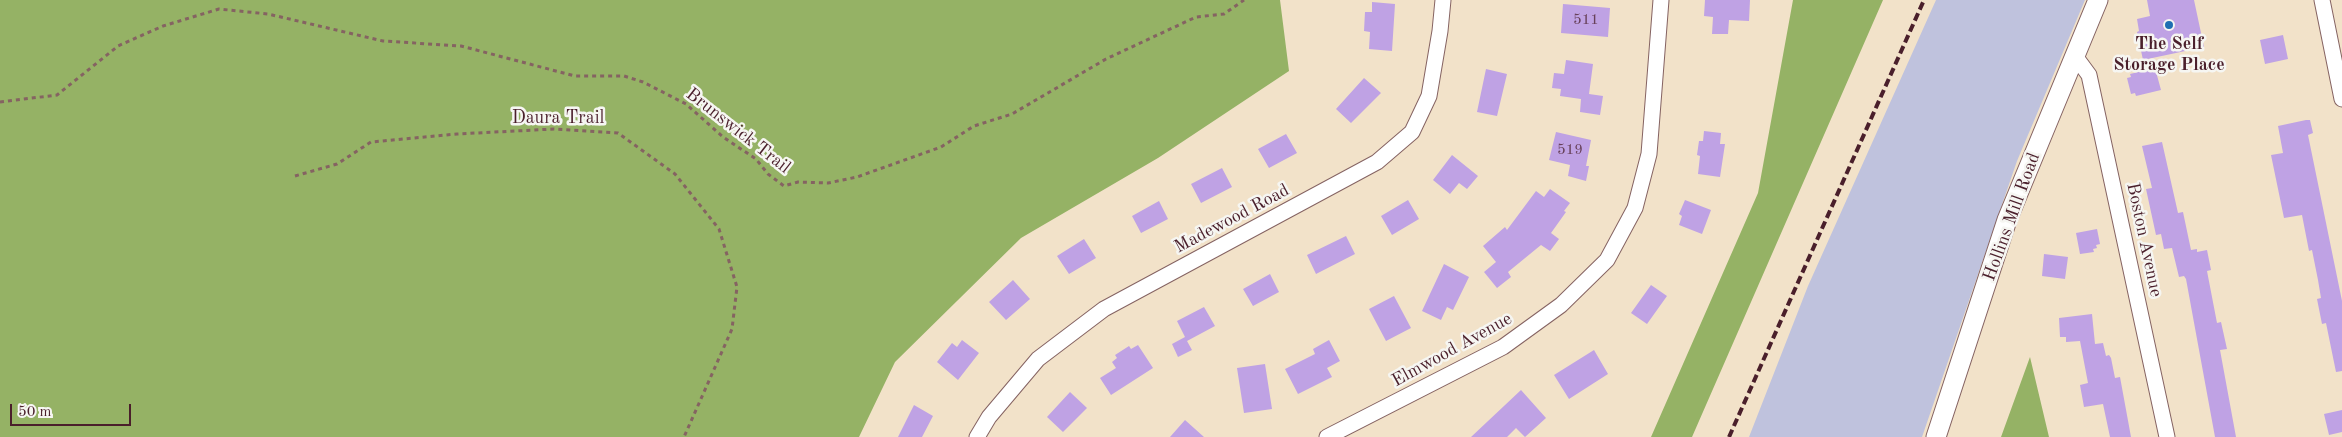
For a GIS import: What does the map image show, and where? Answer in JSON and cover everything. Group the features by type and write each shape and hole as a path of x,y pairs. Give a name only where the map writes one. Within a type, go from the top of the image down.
{"street":[{"name":"Madewood Road","path":"977,437 989,417 1038,359 1104,309 1377,162 1412,132 1429,96 1440,31 1443,0"},
{"name":"Elmwood Avenue","path":"1327,437 1503,347 1562,306 1607,260 1634,208 1649,154 1661,0"},
{"name":"Hollins Mill Road","path":"1936,437 2008,220 2098,0"},
{"path":"2322,0 2342,99"},
{"name":"Boston Avenue","path":"2075,56 2090,75 2167,437"}],"path":[{"name":"Brunswick Trail","path":"0,102 57,95 118,46 163,26 219,9 268,14 383,41 461,46 575,76 624,76 643,82 686,104 723,137 756,159 768,174 784,186 798,182 828,183 857,177 941,147 974,126 1012,114 1106,59 1196,17 1224,14 1244,0"},
{"name":"Daura Trail","path":"295,176 337,164 371,142 457,134 554,130 618,133 675,174 719,229 737,287 732,329 684,437"}],"shaded area":[{"path":"1936,0 2085,0 2017,161 1922,437 1749,437 1808,286"}],"green space":[{"path":"0,0 1280,0 1289,71 1158,158 1021,238 895,362 859,437 0,437"},
{"path":"1793,0 1883,0 1692,437 1651,437 1758,193"},
{"path":"2030,357 2049,437 2001,437"}],"building":[{"path":"1705,0 1750,0 1749,21 1729,20 1728,34 1712,34 1713,17 1704,16"},
{"name":"The Self Storage Place","path":"2147,0 2194,0 2204,47 2143,60 2137,32 2139,31 2137,19 2150,16"},
{"path":"1372,2 1395,4 1392,51 1369,49 1370,32 1364,31 1365,12 1372,12"},
{"path":"1563,4 1610,8 1608,37 1561,33"},
{"path":"2283,35 2288,59 2265,64 2260,40"},
{"path":"1566,60 1593,64 1589,94 1603,96 1600,115 1580,112 1581,99 1560,96 1561,89 1552,88 1554,73 1564,74"},
{"path":"2155,68 2161,90 2136,96 2135,93 2131,94 2127,78 2131,77 2130,74"},
{"path":"1486,69 1507,74 1497,116 1477,112"},
{"path":"1364,78 1381,93 1351,123 1336,109"},
{"path":"2310,120 2313,133 2308,135 2342,301 2342,371 2336,372 2326,323 2322,324 2317,299 2321,298 2318,280 2312,250 2309,251 2302,215 2284,218 2271,155 2283,153 2278,126"},
{"path":"1704,131 1721,133 1720,144 1725,144 1720,177 1698,174 1700,156 1697,155 1699,141 1703,141"},
{"path":"1556,132 1591,140 1586,166 1589,166 1586,181 1568,176 1570,165 1549,160"},
{"path":"1286,134 1297,153 1269,168 1258,149"},
{"path":"2162,142 2178,213 2183,212 2191,250 2197,249 2197,252 2207,250 2211,270 2207,271 2217,323 2221,322 2227,349 2220,350 2236,437 2215,437 2186,279 2184,276 2179,277 2172,248 2164,249 2161,234 2156,235 2146,189 2152,188 2142,146"},
{"path":"1452,155 1478,176 1467,189 1459,183 1450,194 1433,180"},
{"path":"1222,168 1232,187 1201,203 1191,184"},
{"path":"1550,189 1570,203 1551,233 1559,239 1550,251 1541,245 1508,272 1511,277 1497,288 1484,272 1496,262 1483,246 1505,227 1507,230 1536,191 1544,197"},
{"path":"1408,200 1419,219 1392,235 1381,216"},
{"path":"1685,200 1711,210 1702,234 1679,225 1682,216 1679,214"},
{"path":"1159,201 1168,219 1141,233 1132,216"},
{"path":"2097,229 2100,244 2096,245 2097,248 2093,249 2094,252 2080,254 2076,233"},
{"path":"1346,236 1355,254 1316,274 1307,255"},
{"path":"1084,239 1096,258 1069,274 1057,256"},
{"path":"2044,254 2068,257 2065,279 2042,276"},
{"path":"1444,264 1469,277 1453,310 1447,307 1441,320 1422,311"},
{"path":"1270,274 1279,292 1253,306 1243,289"},
{"path":"1013,280 1030,299 1006,320 989,302"},
{"path":"1651,285 1667,296 1647,324 1631,313"},
{"path":"1394,296 1411,328 1386,341 1369,309"},
{"path":"1204,307 1215,326 1187,341 1192,350 1178,357 1172,344 1185,337 1177,321"},
{"path":"2092,314 2095,344 2103,343 2106,356 2109,355 2111,358 2115,378 2120,377 2131,437 2110,437 2103,404 2084,407 2080,385 2088,383 2080,341 2066,342 2066,337 2060,337 2059,318"},
{"path":"962,340 979,353 958,380 937,362 952,343 957,347"},
{"path":"1329,340 1340,361 1327,368 1332,377 1298,394 1285,369 1315,354 1313,349"},
{"path":"1138,345 1153,368 1111,395 1100,378 1116,368 1112,362 1117,358 1115,355 1129,346 1131,349"},
{"path":"1594,350 1608,374 1569,399 1554,375"},
{"path":"1265,364 1272,409 1244,413 1237,368"},
{"path":"1521,390 1546,418 1525,437 1516,428 1507,437 1471,437"},
{"path":"1070,392 1087,408 1063,432 1047,417"},
{"path":"914,405 933,416 922,437 898,437"},
{"path":"2342,410 2342,432 2329,435 2324,414"},
{"path":"1185,420 1204,437 1170,437"}],"railway":[{"path":"1729,437 1924,0"}],"place":[{"name":"The Self Storage Place","path":"2169,25"}]}
